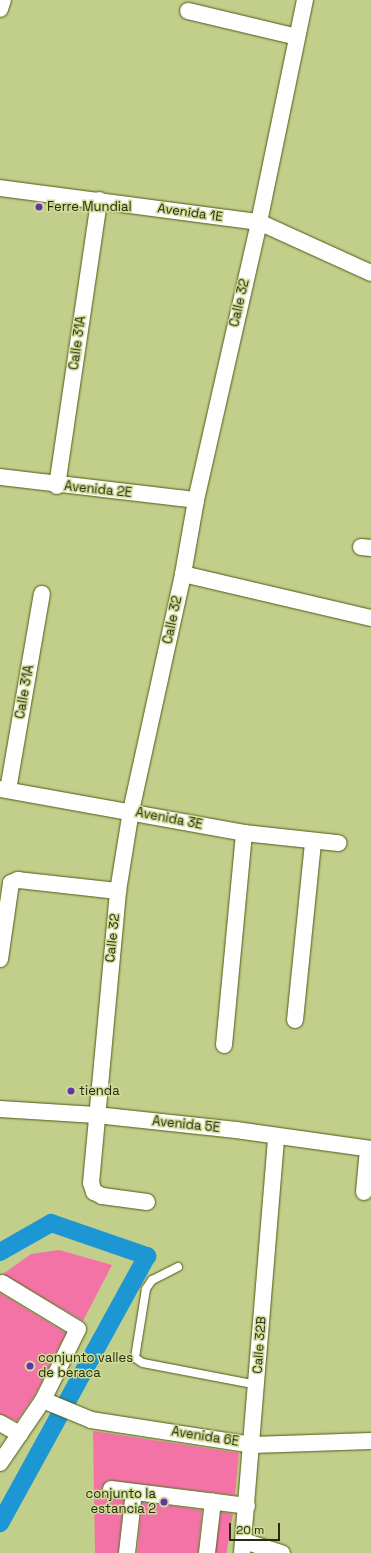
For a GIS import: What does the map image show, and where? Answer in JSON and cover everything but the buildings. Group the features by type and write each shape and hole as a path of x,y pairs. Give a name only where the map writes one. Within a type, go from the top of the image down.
{"street":[{"path":"0,9 2,0"},
{"name":"Calle 32","path":"147,1202 102,1196 94,1192 91,1183 96,1115 118,891 131,811 183,574 196,500 259,222 305,0"},
{"path":"188,11 297,36"},
{"name":"Avenida 1E","path":"0,188 259,222 371,272"},
{"name":"Calle 31A","path":"57,486 99,200"},
{"name":"Avenida 2E","path":"0,477 57,486 196,500"},
{"path":"183,574 371,618"},
{"name":"Calle 31A","path":"4,789 42,594"},
{"name":"Avenida 3E","path":"4,789 131,811 244,833 313,842 338,843"},
{"path":"224,1045 244,833"},
{"path":"295,1020 313,842"},
{"path":"0,959 11,883 18,880 118,891"},
{"name":"Avenida 5E","path":"0,1109 96,1115 202,1128 236,1130 370,1149"},
{"name":"Calle 32B","path":"243,1547 276,1136"},
{"path":"364,1192 370,1149"},
{"path":"0,1463 44,1400 78,1329 2,1282"},
{"name":"Avenida 6E","path":"44,1400 91,1420 252,1445 371,1441"},
{"path":"0,1423 20,1434"},
{"path":"111,1489 247,1506"},
{"path":"127,1553 134,1492"},
{"path":"207,1553 213,1501"},
{"path":"243,1547 282,1553"}],"lane":[{"path":"178,1267 152,1280 146,1289 135,1358 143,1363 257,1385"}],"waterway":[{"path":"0,1252 51,1223 147,1256 0,1523"}],"place":[{"name":"Ferre Mundial","path":"39,207"},
{"name":"tienda","path":"71,1091"},
{"name":"conjunto valles de beraca","path":"30,1366"},
{"name":"conjunto la estancia 2","path":"164,1502"}]}
